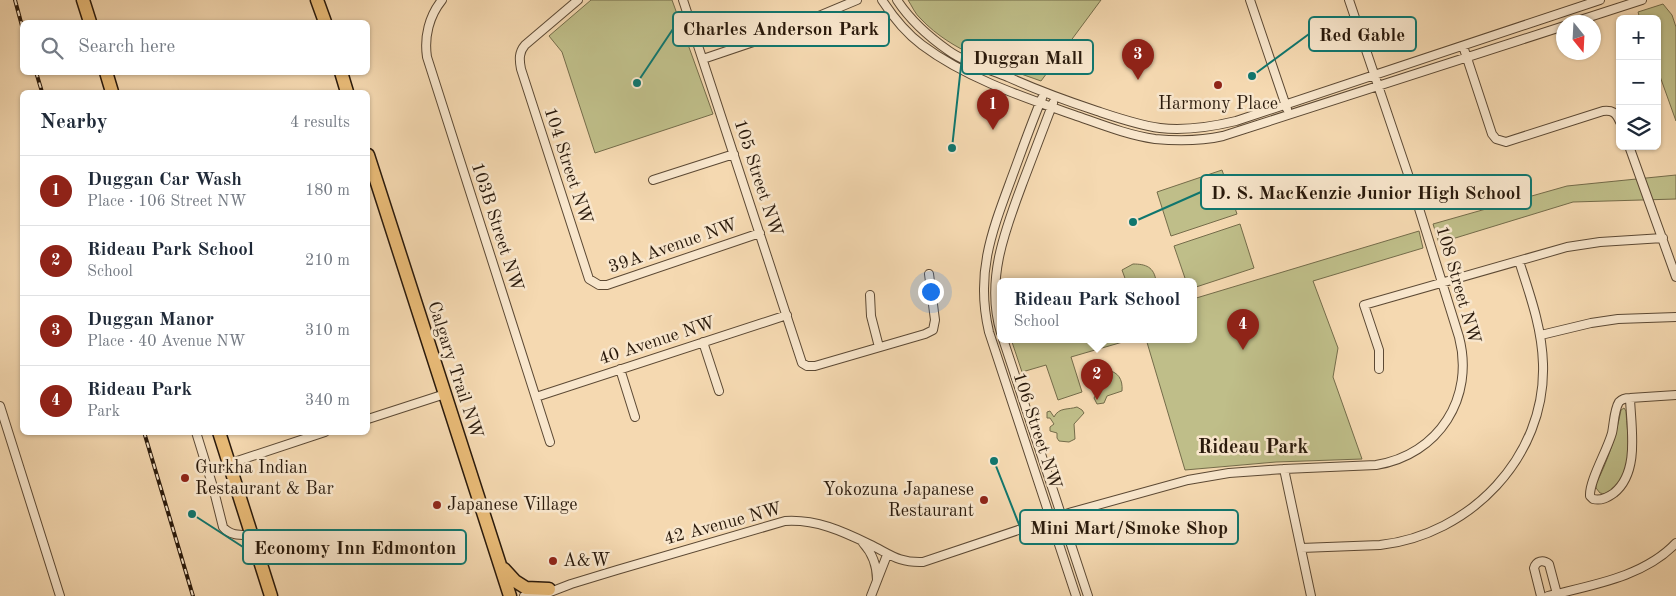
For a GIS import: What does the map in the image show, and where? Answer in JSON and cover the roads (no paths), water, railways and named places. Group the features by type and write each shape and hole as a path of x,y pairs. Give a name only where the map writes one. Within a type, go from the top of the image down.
{"highway":[{"path":"83,0 89,20"},
{"path":"317,0 324,20"},
{"path":"107,75 111,90"},
{"path":"342,75 346,90"},
{"name":"Calgary Trail NW","path":"370,161 510,596"},
{"path":"220,435 271,596"},
{"path":"500,566 523,586 550,591"}],"street":[{"name":"103B Street NW","path":"442,0 430,21 426,46 429,63 550,442"},
{"name":"104 Street NW","path":"578,0 525,45 519,55 520,68 587,275 595,284"},
{"name":"105 Street NW","path":"683,0 704,59 800,359 805,366 815,366 879,347"},
{"path":"704,59 771,36 857,0"},
{"path":"882,0 904,29 922,45 943,60 966,72 1051,107 1108,127 1154,139 1177,140 1197,140 1223,136 1556,29"},
{"path":"897,0 904,11 930,36 950,52 971,62 1055,97 1141,125 1180,129 1222,124 1285,105 1600,0"},
{"path":"1250,0 1289,116"},
{"name":"108 Street NW","path":"1349,0 1412,186 1460,337 1464,361 1462,381 1454,409"},
{"path":"1596,15 1642,0"},
{"path":"1463,46 1492,134 1496,139 1506,142 1602,111 1613,112 1616,114"},
{"name":"106 Street NW","path":"1044,92 990,237 984,266 983,294 989,332 1076,596"},
{"path":"997,311 995,274 998,258 1006,229 1055,97"},
{"path":"1630,150 1676,276"},
{"path":"653,180 734,154"},
{"name":"39A Avenue NW","path":"595,284 607,284 760,233"},
{"path":"1379,369 1379,350 1364,305 1585,243 1663,238"},
{"path":"1301,548 1380,545 1406,540 1450,523 1478,505 1508,473 1527,442 1538,408 1543,366 1538,320 1519,261"},
{"path":"870,295 871,316 879,347 933,330 935,320 929,274"},
{"name":"40 Avenue NW","path":"536,396 787,315"},
{"path":"1541,336 1591,323 1676,317"},
{"path":"703,342 719,391"},
{"name":"106 Street NW","path":"1003,343 1088,596"},
{"path":"620,369 635,417"},
{"path":"370,418 444,394"},
{"path":"1627,398 1632,457 1628,476 1611,495 1604,499 1593,499 1590,496 1592,484 1609,440 1617,408 1627,398 1676,395"},
{"path":"0,406 60,596"},
{"name":"42 Avenue NW","path":"524,596 550,591 785,521 802,520 834,528 896,559 913,562 928,560 1062,516 1188,480 1284,469 1370,466 1397,460 1432,438 1443,426 1454,409"},
{"path":"197,435 214,487 223,527 228,532 234,534 251,535"},
{"path":"228,464 316,435"},
{"path":"1284,469 1312,596"},
{"path":"860,540 873,558 877,570 877,580"},
{"path":"1548,596 1623,576 1655,561 1676,543"},
{"path":"872,596 886,555"},
{"path":"1541,596 1534,568 1537,563 1543,561 1549,564 1557,594"}],"railway":[{"path":"15,0 20,20"},
{"path":"37,75 41,90"},
{"path":"145,435 193,596"}],"place":[{"name":"Red Gable","path":"1252,76"},
{"name":"Duggan Manor","path":"1138,80"},
{"name":"Charles Anderson Park","path":"637,83"},
{"name":"Harmony Place","path":"1218,85"},
{"name":"Duggan Car Wash","path":"993,130"},
{"name":"Duggan Mall","path":"952,148"},
{"name":"D. S. MacKenzie Junior High School","path":"1133,222"},
{"name":"Rideau Park","path":"1243,350"},
{"name":"Rideau Park School","path":"1097,400"},
{"name":"Mini Mart/Smoke Shop","path":"994,461"},
{"name":"Gurkha Indian Restaurant & Bar","path":"185,478"},
{"name":"Yokozuna Japanese Restaurant","path":"984,500"},
{"name":"Japanese Village","path":"437,505"},
{"name":"Economy Inn Edmonton","path":"192,514"},
{"name":"A&W","path":"553,561"}],"district":[{"name":"Rideau Park","path":"1253,448"}]}
